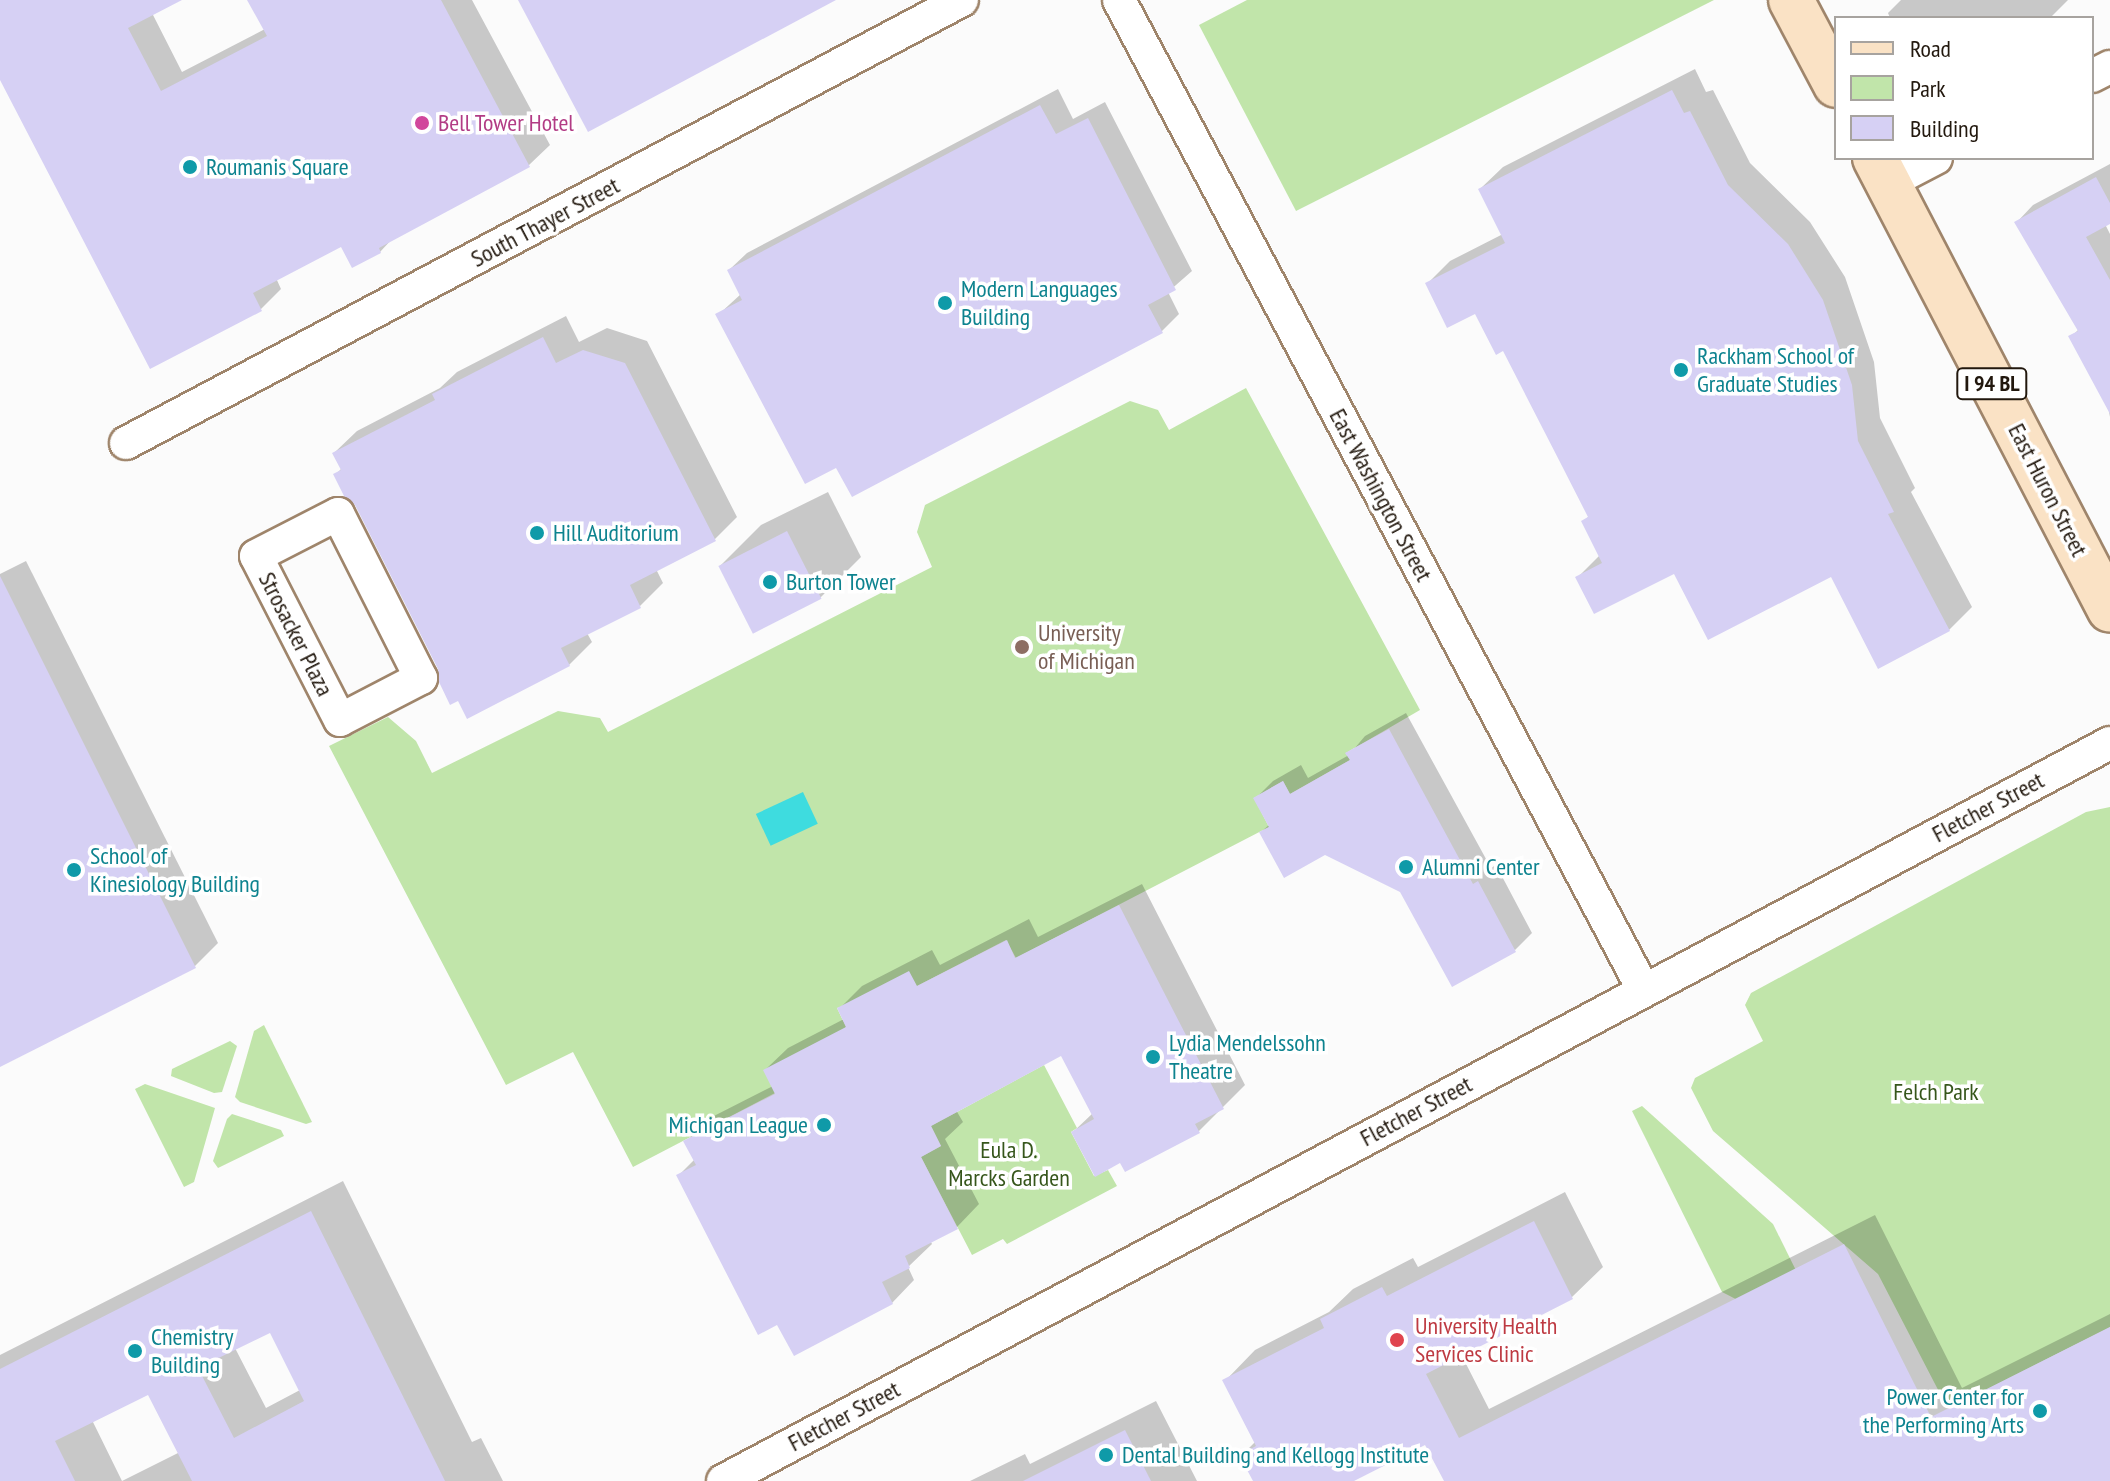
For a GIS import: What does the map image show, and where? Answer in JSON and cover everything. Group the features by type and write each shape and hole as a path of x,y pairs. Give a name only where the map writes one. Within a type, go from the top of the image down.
{"main road":[{"path":"1791,0 1834,81"},
{"name":"East Huron Street","path":"1881,171 2110,610"}],"street":[{"name":"South Thayer Street","path":"126,443 962,0"},
{"name":"East Washington Street","path":"1119,0 1643,989"},
{"path":"1881,171 1928,160"},
{"name":"Strosacker Plaza","path":"338,514 421,678 340,720 256,556 338,514"},
{"name":"Fletcher Street","path":"723,1481 2110,743"}],"green space":[{"path":"1247,0 1714,0 1296,211 1199,25"},
{"path":"1246,388 1420,710 1346,753 1350,760 1290,794 1283,781 1254,798 1269,827 1016,958 1006,940 917,986 837,1008 846,1027 775,1093 633,1167 573,1052 506,1085 329,746 388,717 416,741 432,773 558,711 600,718 608,732 932,567 917,532 925,505 1130,401 1158,410 1169,430"},
{"name":"Felch Park","path":"2110,807 2110,1327 1948,1409 1878,1274 1713,1131 1691,1088 1695,1078 1763,1041 1745,1005 1751,993 2086,812"},
{"path":"264,1025 312,1122 306,1124 240,1102 235,1097 254,1031"},
{"path":"230,1041 237,1046 222,1092 214,1093 171,1076 172,1069"},
{"name":"Eula D. Marcks Garden","path":"1044,1065 1077,1128 1071,1132 1094,1176 1108,1170 1117,1186 1007,1244 1003,1239 972,1255 921,1157 941,1146 931,1126"},
{"path":"145,1084 215,1108 194,1182 184,1187 135,1089"},
{"path":"1642,1106 1773,1224 1826,1331 1812,1338 1722,1292 1632,1111"},
{"path":"232,1114 281,1130 284,1136 218,1168 213,1161 227,1119"}],"water":[{"path":"803,792 818,824 771,846 756,814"}],"building":[{"path":"0,0 182,0 128,28 161,91 267,36 247,0 441,0 530,167 379,248 381,253 352,268 341,247 253,293 262,311 150,369 0,80"},
{"path":"518,0 836,0 588,132"},
{"name":"Rackham School of Graduate Studies","path":"1672,90 1684,113 1690,111 1728,185 1788,244 1823,300 1852,385 1858,441 1894,512 1888,514 1950,631 1878,669 1831,577 1708,640 1674,574 1594,614 1575,577 1602,563 1581,521 1588,517 1562,466 1503,351 1496,355 1475,314 1447,328 1425,283 1505,243 1478,189"},
{"name":"Modern Languages Building","path":"1040,105 1056,134 1088,118 1176,290 1148,305 1163,333 852,497 836,468 805,484 715,314 742,300 727,270"},
{"path":"2096,177 2110,203 2110,224 2086,237 2110,280 2110,414 2068,336 2078,331 2014,222"},
{"name":"Hill Auditorium","path":"543,337 556,363 583,350 625,363 716,541 630,585 641,608 561,648 570,666 467,719 458,701 450,705 439,682 438,669 355,505 344,496 333,474 341,470 332,453 435,400 432,394"},
{"name":"Burton Tower","path":"787,531 822,599 753,634 718,566"},
{"name":"School of Kinesiology Building","path":"0,576 196,968 0,1067"},
{"name":"Alumni Center","path":"1389,729 1473,884 1478,881 1516,952 1452,987 1400,892 1325,855 1284,878 1259,832 1269,827 1253,798 1283,781 1290,794 1350,760 1345,753"},
{"name":"Michigan League","path":"1119,905 1224,1109 1195,1124 1200,1133 1125,1172 1120,1163 1095,1177 1071,1132 1094,1119 1061,1056 931,1126 941,1146 921,1157 958,1229 905,1256 910,1268 882,1282 893,1304 794,1356 777,1325 758,1335 676,1175 696,1165 683,1141 775,1094 763,1070 846,1027 837,1008 909,971 917,986 1007,940 1015,958"},
{"name":"Chemistry Building","path":"311,1211 445,1481 192,1481 148,1395 55,1441 75,1481 0,1481 0,1369","holes":["270,1333 304,1401 234,1438 198,1368"]},
{"path":"1534,1221 1573,1299 1426,1374 1459,1438 1844,1244 1931,1417 2110,1327 2110,1481 1444,1481 1425,1445 1354,1481 1253,1481 1239,1455 1256,1446 1222,1380 1324,1328 1320,1319 1382,1287 1387,1296"},
{"name":"Dental Building and Kellogg Institute","path":"1125,1430 1151,1481 1023,1481"}],"place":[{"name":"Bell Tower Hotel","path":"422,123"},
{"name":"Roumanis Square","path":"190,167"},
{"name":"Modern Languages Building","path":"945,303"},
{"name":"Rackham School of Graduate Studies","path":"1681,370"},
{"name":"Hill Auditorium","path":"537,533"},
{"name":"Burton Tower","path":"770,582"},
{"name":"University of Michigan","path":"1022,647"},
{"name":"Alumni Center","path":"1406,867"},
{"name":"School of Kinesiology Building","path":"74,870"},
{"name":"Lydia Mendelssohn Theatre","path":"1153,1057"},
{"name":"Michigan League","path":"824,1125"},
{"name":"University Health Services Clinic","path":"1397,1340"},
{"name":"Chemistry Building","path":"135,1351"},
{"name":"Power Center for the Performing Arts","path":"2040,1411"},
{"name":"Dental Building and Kellogg Institute","path":"1106,1455"}]}
